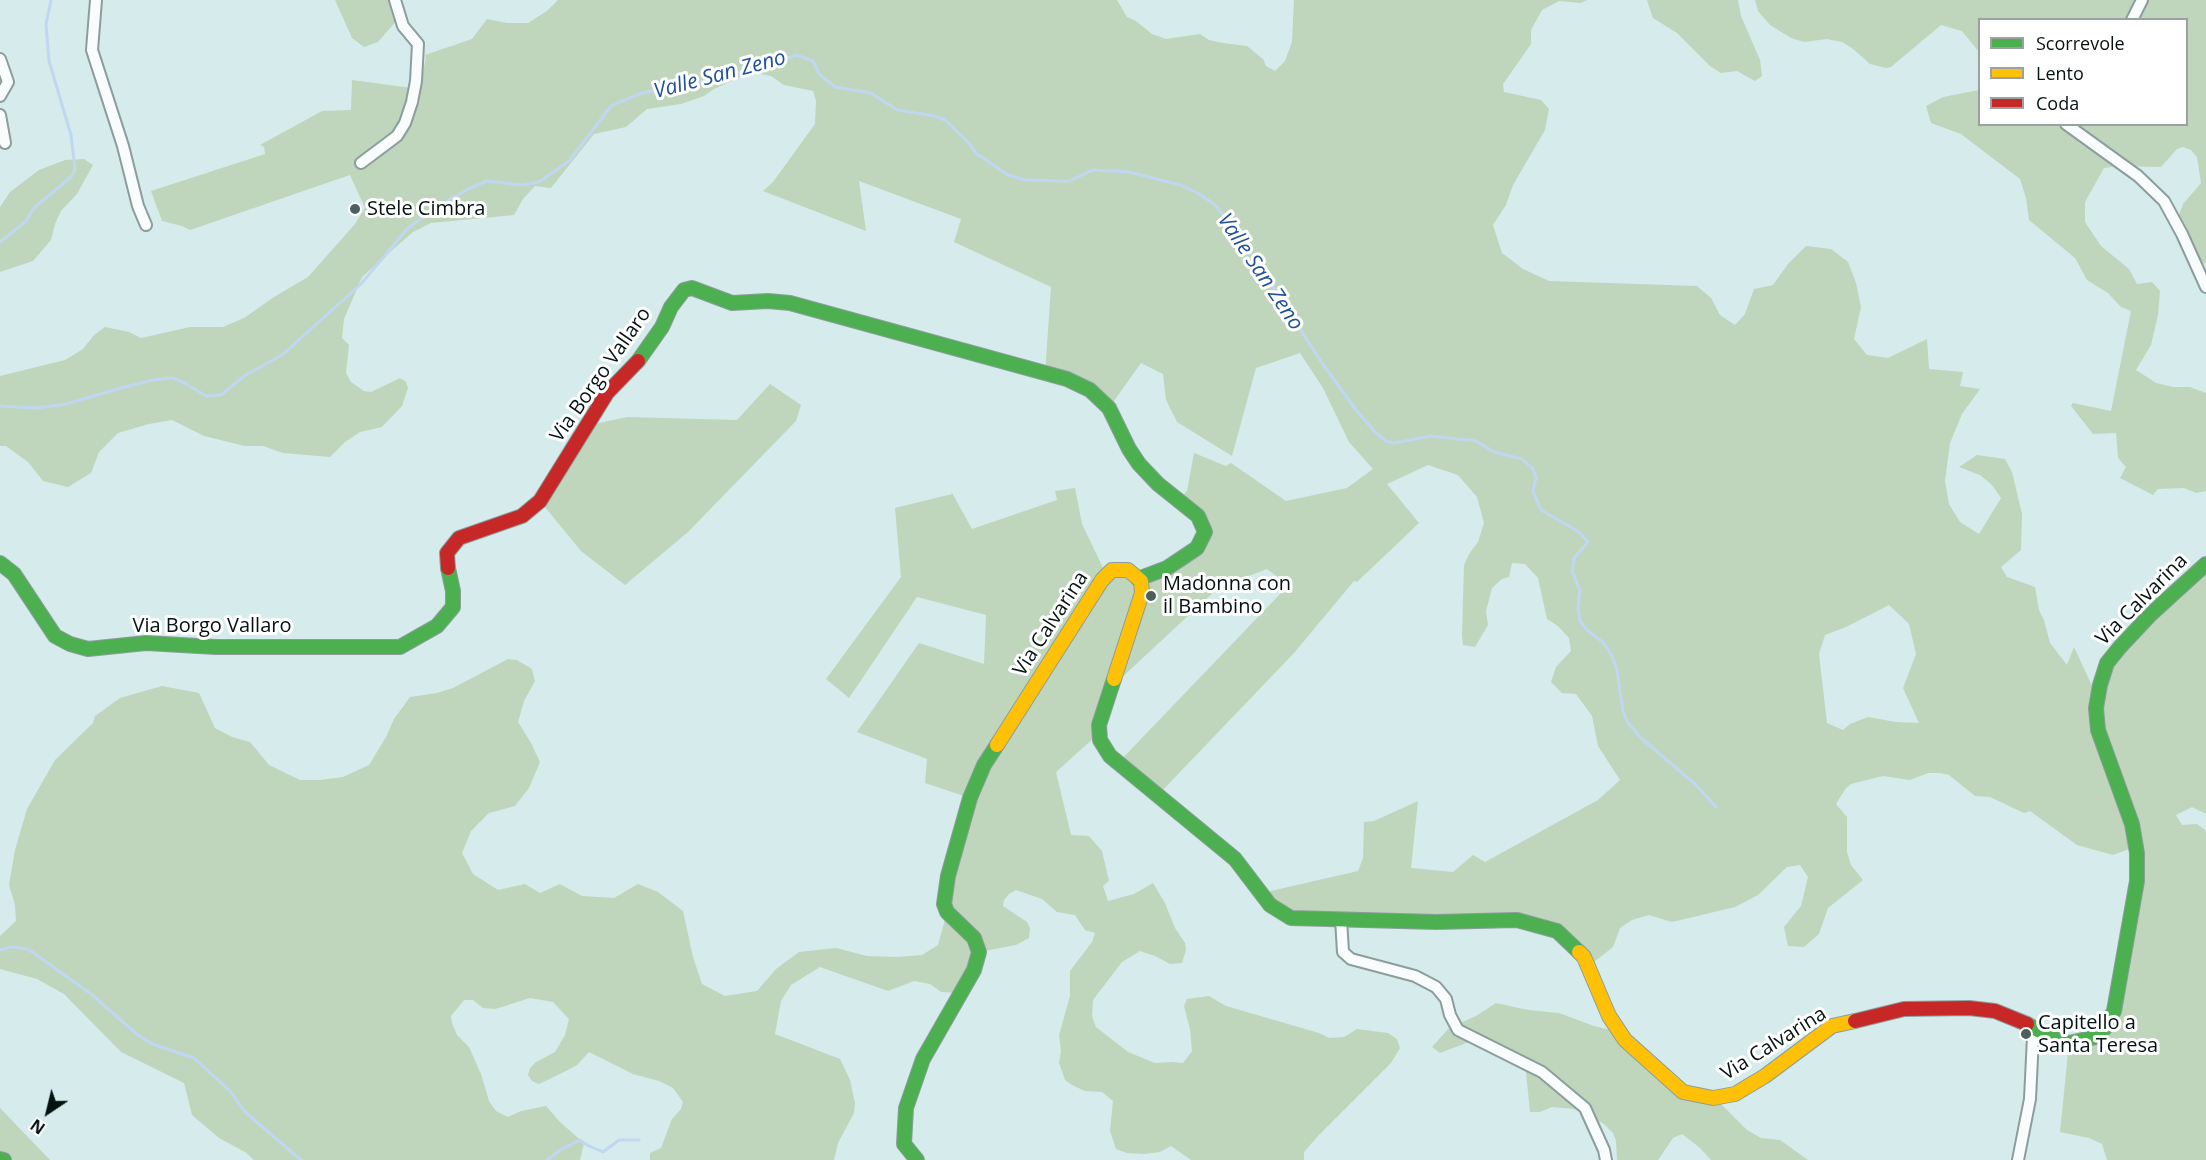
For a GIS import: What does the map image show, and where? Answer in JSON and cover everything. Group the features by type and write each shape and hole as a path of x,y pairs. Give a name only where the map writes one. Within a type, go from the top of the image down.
{"street":[{"path":"96,0 92,50 123,146 138,206 146,225"},
{"path":"361,163 397,136 405,123 412,102 416,81 418,44 403,26 395,0"},
{"path":"2133,18 2142,0"},
{"path":"0,59 8,82 0,96"},
{"path":"0,115 5,143"},
{"path":"2069,126 2139,176 2164,201 2206,287"},
{"name":"Via Borgo Vallaro","path":"0,562 14,574 55,636 87,649 146,644 216,647 400,647 437,626 453,607 447,553 459,538 522,516 540,501 603,399 642,357 662,327 671,307 684,290 692,288 732,303 790,303 1066,379 1090,390 1109,408 1139,464 1158,484 1198,516 1205,532 1197,548 1167,568 1138,579"},
{"name":"Via Calvarina","path":"917,1160 904,1144 906,1108 923,1059 974,970 979,952 974,938 947,912 944,904 948,876 970,798 984,765 1102,579 1112,570 1128,570 1141,581 1142,593 1099,725 1100,740 1110,756 1235,859 1270,905 1291,918 1436,922 1517,920 1557,931 1584,957 1610,1016 1624,1040 1683,1092 1713,1098 1735,1094 1765,1076 1832,1026 1904,1009 1969,1008 1995,1011 2069,1043 2096,1037 2110,1021 2114,1011 2133,902 2138,853 2132,824 2098,730 2096,708 2100,685 2107,663 2120,647 2151,614 2206,564"},
{"path":"1341,919 1343,952 1351,959 1415,976 1436,987 1446,999 1450,1015 1458,1030 1542,1072 1585,1108 1604,1150 1606,1160"},
{"path":"2018,1160 2030,1099 2033,1037 2036,1030"}],"green space":[{"path":"335,0 395,0 398,19 378,42 364,47 352,38"},
{"path":"558,0 1117,0 1127,17 1152,34 1166,39 1200,34 1209,40 1247,46 1263,59 1266,66 1275,71 1285,61 1292,42 1294,0 1587,0 1581,3 1559,1 1542,10 1531,30 1531,44 1503,84 1504,92 1541,100 1549,109 1545,130 1513,185 1506,205 1493,225 1502,253 1523,269 1549,281 1697,286 1711,298 1720,315 1735,325 1745,314 1754,289 1773,285 1788,264 1806,246 1831,249 1848,262 1856,283 1861,307 1854,339 1867,355 1888,358 1927,339 1929,369 1963,372 1960,386 1980,389 1962,414 1950,443 1945,481 1949,504 1960,522 1979,534 2001,498 1992,485 1980,475 1959,467 1977,455 2005,459 2012,472 2022,514 2021,550 2001,567 2007,577 2035,587 2039,610 2050,643 2067,665 2074,647 2095,692 2114,652 2206,563 2206,814 2192,807 2176,815 2182,825 2197,824 2206,833 2206,1160 2107,1160 2102,1144 2089,1138 2060,1132 2069,1043 2096,1037 2113,1018 2134,847 2113,855 2077,845 2030,811 2024,813 1990,797 1975,796 1949,775 1928,773 1910,780 1883,776 1851,784 1846,788 1836,804 1847,817 1847,852 1851,865 1863,880 1828,908 1819,934 1804,947 1788,946 1784,927 1801,906 1808,877 1800,865 1787,867 1758,895 1735,907 1672,922 1649,915 1632,920 1620,928 1613,947 1589,966 1559,932 1533,925 1290,917 1262,893 1358,871 1363,858 1364,822 1374,821 1418,801 1411,868 1453,872 1473,855 1485,862 1598,800 1620,780 1598,746 1592,716 1576,694 1562,693 1551,682 1556,667 1571,651 1569,638 1558,626 1547,619 1538,578 1525,564 1512,563 1509,577 1502,579 1492,588 1486,611 1488,625 1475,647 1463,645 1464,565 1478,542 1484,523 1477,497 1458,475 1428,465 1387,484 1419,523 1357,582 1354,581 1294,653 1159,794 1117,764 1281,593 1279,578 1267,569 1218,588 1104,694 1096,736 1056,772 1071,835 1089,836 1102,851 1109,881 1103,886 1108,901 1134,894 1153,883 1185,943 1186,950 1182,963 1170,964 1140,951 1122,962 1093,1000 1092,1016 1096,1027 1128,1052 1155,1063 1183,1063 1192,1051 1190,1029 1184,1006 1187,999 1209,996 1226,1006 1319,1033 1329,1038 1344,1037 1357,1029 1388,1033 1397,1039 1400,1048 1391,1063 1319,1135 1304,1152 1304,1160 1191,1160 1171,1146 1160,1152 1145,1154 1127,1153 1116,1149 1110,1131 1113,1101 1102,1092 1085,1091 1072,1085 1065,1080 1059,1063 1061,1051 1059,1035 1070,996 1070,971 1092,942 1095,933 1085,930 1075,915 1057,912 1042,899 1016,890 1004,900 1003,906 1027,922 1030,928 1029,938 1016,945 979,952 962,993 941,992 930,984 914,981 888,991 820,967 791,985 781,1001 775,1034 840,1059 850,1080 855,1103 854,1113 838,1143 834,1160 650,1160 650,1153 661,1148 672,1119 681,1109 683,1102 673,1088 659,1081 633,1074 589,1052 577,1065 566,1071 539,1084 532,1081 528,1075 530,1068 536,1062 555,1052 565,1035 569,1019 553,1002 530,998 495,1009 483,1008 473,1000 464,1000 451,1016 452,1023 457,1035 469,1047 481,1074 489,1101 496,1111 508,1117 521,1111 546,1106 584,1143 580,1160 254,1160 245,1152 219,1138 192,1115 184,1083 121,1052 64,994 37,979 0,969 0,936 16,921 15,905 9,885 15,850 27,809 55,760 93,723 95,716 120,698 162,686 199,693 215,728 232,737 250,742 269,765 300,780 320,780 343,777 369,765 394,719 410,697 453,688 508,659 517,660 532,669 535,681 524,701 518,722 540,762 529,788 515,806 489,813 471,831 462,853 473,874 498,890 525,884 540,893 560,884 582,896 614,898 638,884 658,892 683,911 693,957 702,984 725,996 757,991 776,969 799,952 836,948 867,956 897,957 922,955 938,945 970,798 925,783 927,759 857,732 919,643 984,664 986,615 917,597 849,698 826,679 901,577 895,508 952,494 951,491 972,529 1057,500 1055,491 1075,488 1082,524 1105,572 1132,579 1136,595 1205,532 1179,500 1187,491 1194,453 1226,466 1231,463 1286,501 1347,488 1373,469 1349,442 1323,388 1300,353 1256,368 1232,456 1177,422 1166,400 1163,374 1141,363 1109,408 1045,374 1051,287 954,242 961,219 859,181 866,231 763,191 773,182 815,124 816,101 813,91 784,85 771,76 752,72 704,96 681,104 647,109 626,127 594,134 551,188 535,186 523,199 514,215 431,223 413,232 362,277 344,319 342,338 349,345 346,373 351,382 364,391 371,392 400,378 406,382 408,388 402,406 382,427 360,432 345,442 330,457 283,453 263,446 245,446 204,436 172,420 118,433 99,452 91,473 68,487 43,481 28,462 6,446 0,446 0,376 65,360 83,349 94,335 105,327 129,332 141,338 190,327 223,327 244,318 308,277 355,224 365,208 350,175 190,230 162,221 151,191 265,154 264,147 260,145 322,111 351,110 352,80 419,89 425,55 472,39 487,19 507,23 528,23 547,11","holes":["1889,605 1909,624 1916,654 1903,688 1919,723 1868,717 1850,724 1843,730 1827,723 1819,654 1825,635"]},
{"path":"1647,0 1738,0 1741,16 1760,60 1762,76 1755,81 1737,71 1721,73 1710,66 1677,33 1653,18"},
{"path":"1755,0 2206,0 2206,263 2201,264 2175,227 2183,204 2201,183 2197,157 2191,150 2183,147 2177,149 2161,167 2104,168 2085,202 2085,222 2101,246 2129,269 2137,284 2152,282 2160,291 2158,315 2151,345 2136,370 2156,383 2173,387 2190,387 2206,393 2206,491 2196,493 2184,488 2158,489 2153,495 2120,478 2126,467 2118,458 2116,433 2093,434 2071,406 2073,403 2111,411 2131,311 2121,307 2108,293 2087,280 2075,258 2029,220 2020,179 1961,134 1931,123 1926,106 1943,97 1978,90 1978,126 2188,126 2188,18 1978,18 1978,51 1962,31 1941,25 1891,67 1886,68 1870,64 1842,42 1827,39 1804,42 1791,38 1770,25 1758,11"},
{"path":"84,159 93,165 77,194 61,211 51,240 33,261 0,272 0,207 10,192 39,170 65,160"},
{"path":"770,384 801,405 796,421 688,532 625,585 581,551 540,501 585,426 627,417 737,420"},
{"path":"1496,1003 1528,1010 1559,1013 1615,1031 1674,1079 1714,1097 1747,1130 1761,1138 1780,1140 1808,1160 1711,1160 1682,1134 1673,1138 1658,1160 1617,1160 1613,1133 1604,1124 1586,1113 1574,1109 1552,1107 1540,1112 1530,1112 1526,1072 1522,1062 1477,1039 1440,1053 1432,1047 1449,1028 1476,1016"},
{"path":"0,1108 50,1160 0,1160"}],"waterway":[{"name":"Valle San Zeno","path":"0,242 26,221 34,208 72,176 75,169 71,135 49,61 46,24 51,0"},
{"name":"Valle San Zeno","path":"0,406 36,408 66,404 152,380 172,378 206,396 221,395 244,376 282,355 361,284 407,229 429,212 468,189 487,181 522,185 539,182 569,161 611,106 622,101 642,93 720,78 797,55 813,61 819,74 835,87 871,93 897,110 935,116 945,120 977,154 1008,175 1025,180 1069,181 1093,170 1129,172 1180,185 1198,193 1215,205 1228,220 1231,231 1253,256 1320,360 1356,410 1376,433 1386,441 1394,443 1431,436 1476,441 1494,452 1522,459 1533,469 1536,477 1533,491 1541,510 1579,532 1588,542 1574,558 1572,571 1580,590 1578,607 1580,621 1588,631 1604,643 1612,656 1617,670 1623,711 1628,723 1641,738 1695,784 1716,807"},
{"path":"0,950 12,947 28,949 91,994 138,1035 152,1044 194,1058 230,1091 245,1112 301,1160"},
{"path":"547,1160 580,1140 603,1152 619,1140 639,1140"}],"traffic: fast":[{"path":"638,361 662,327 671,307 684,290 692,288 732,303 768,301 790,303 1067,379 1090,390 1109,408 1139,464 1158,484 1198,516 1205,532 1197,548 1167,568 1138,579"},
{"path":"0,563 14,574 55,636 70,644 88,649 146,643 216,647 400,647 437,626 453,607 453,591 448,568"},
{"path":"2027,1024 2057,1040 2069,1043 2096,1037 2105,1028 2114,1011 2137,881 2137,853 2132,824 2098,730 2096,708 2100,685 2107,663 2120,647 2151,614 2206,564"},
{"path":"1114,679 1099,725 1100,740 1110,756 1235,859 1270,905 1291,918 1436,922 1517,920 1557,931 1579,952"},
{"path":"917,1160 904,1144 906,1108 923,1059 974,970 979,952 974,938 947,912 944,904 948,876 970,798 984,765 997,745"},
{"path":"0,1159 4,1160"}],"traffic: slow":[{"path":"997,745 1102,580 1112,570 1128,570 1141,581 1142,593 1114,679"},
{"path":"1579,952 1584,957 1609,1016 1625,1040 1683,1092 1713,1098 1735,1094 1765,1076 1832,1026 1855,1021"}],"traffic: jam":[{"path":"448,568 447,553 459,538 522,516 540,501 607,393 638,361"},
{"path":"1855,1021 1904,1009 1969,1008 1995,1011 2027,1024"}],"place":[{"name":"Stele Cimbra","path":"355,209"},
{"name":"Madonna con il Bambino","path":"1151,596"},
{"name":"Capitello a Santa Teresa","path":"2026,1034"}]}
